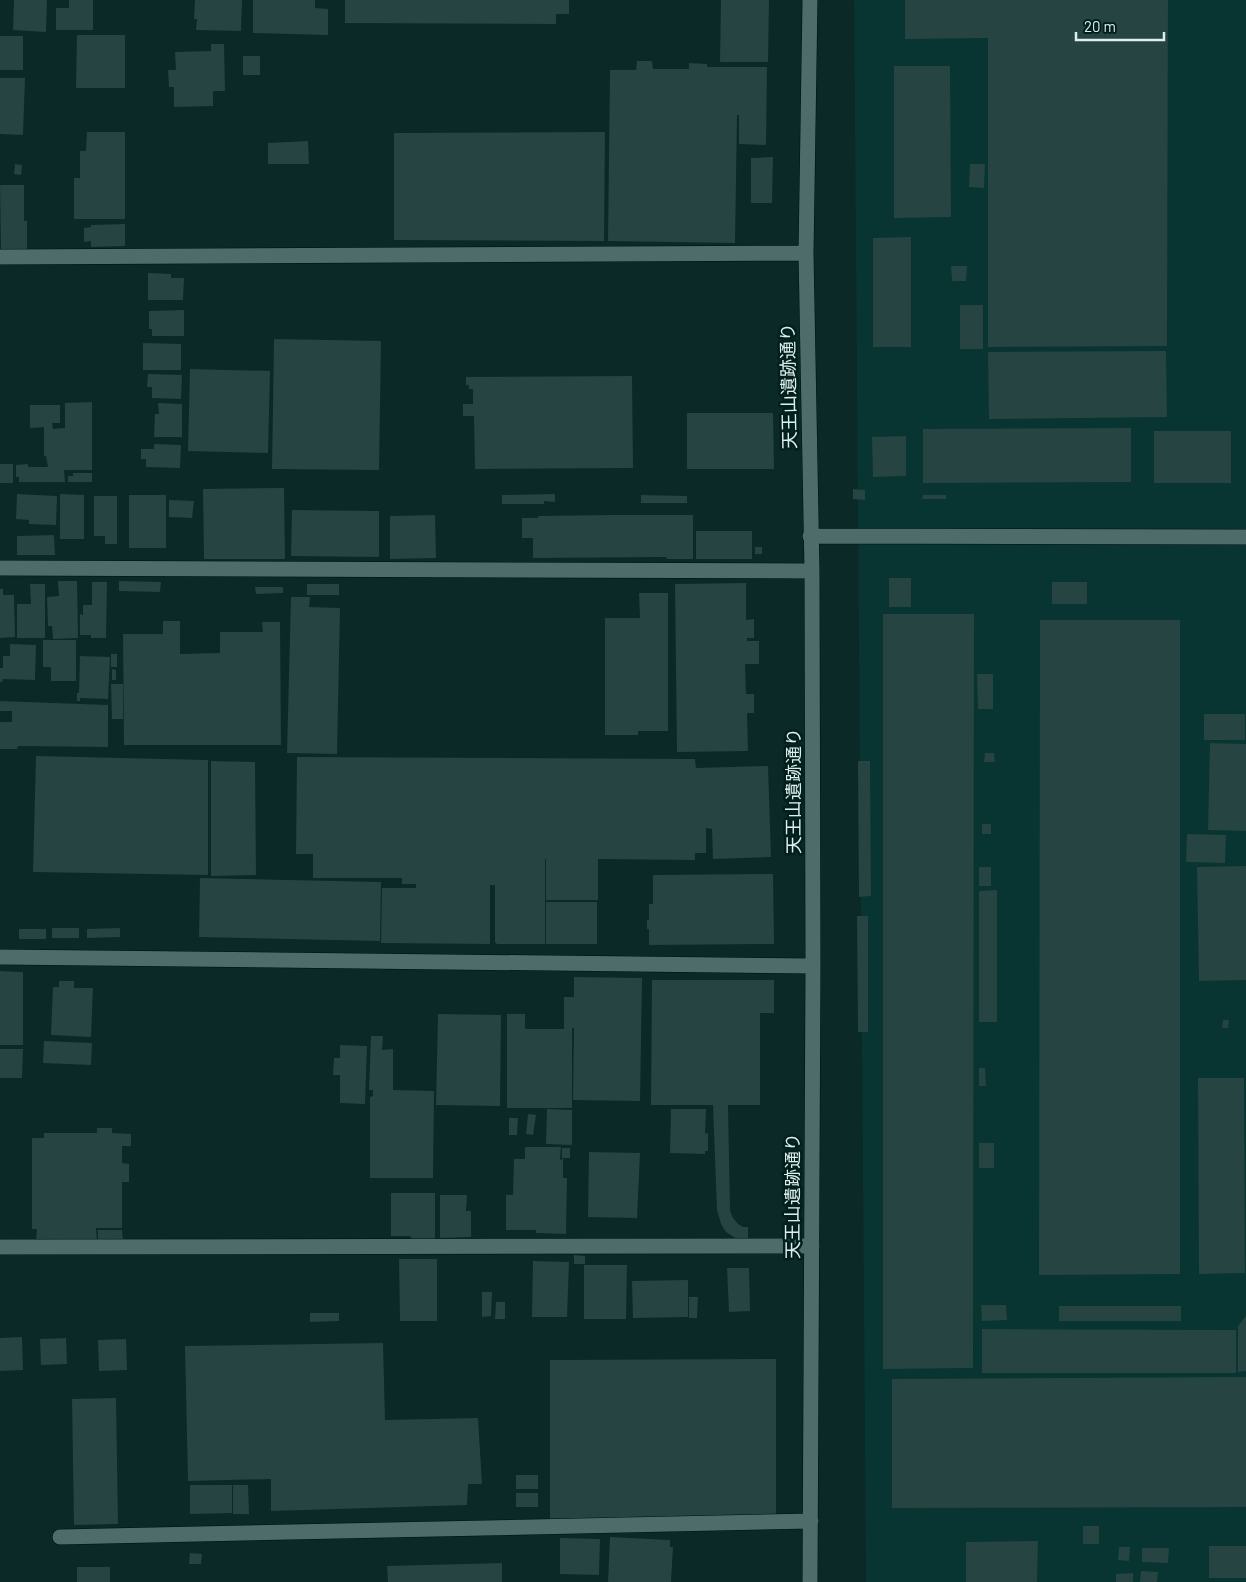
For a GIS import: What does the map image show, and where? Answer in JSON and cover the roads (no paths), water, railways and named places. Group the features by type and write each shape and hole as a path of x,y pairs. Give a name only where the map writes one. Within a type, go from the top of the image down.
{"street":[{"name":"天王山遺跡通り","path":"810,0 806,253 812,571 813,966 810,1582"},
{"path":"0,258 806,253"},
{"path":"810,536 1246,537"},
{"path":"0,568 812,571"},
{"path":"0,957 813,966"},
{"path":"0,1247 812,1246"},
{"path":"60,1537 811,1521"}]}
